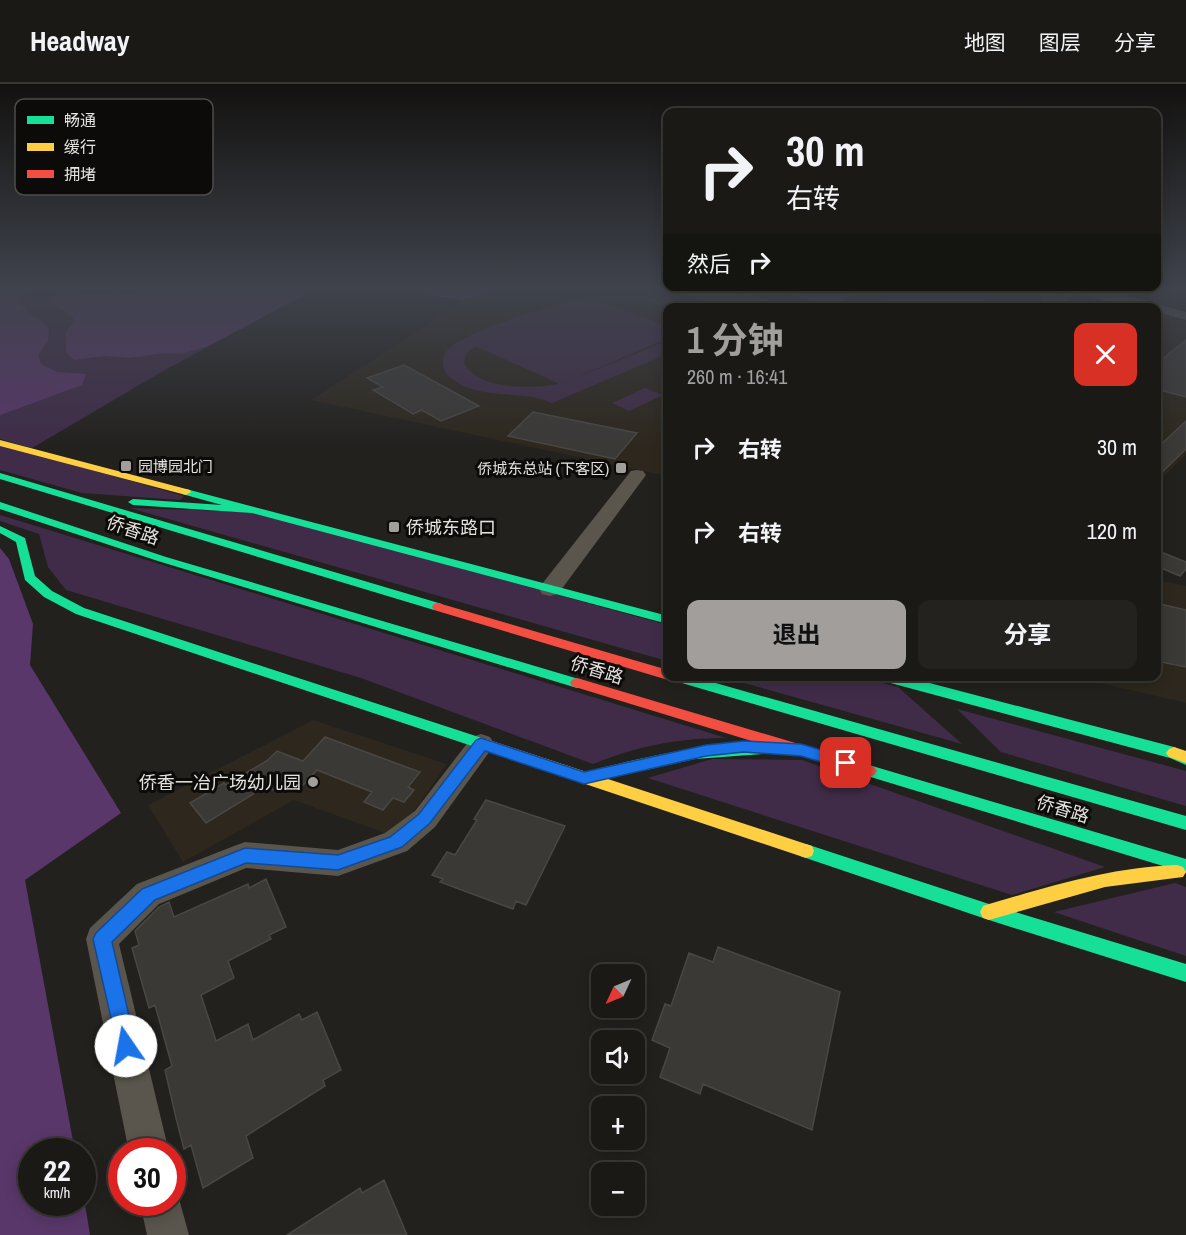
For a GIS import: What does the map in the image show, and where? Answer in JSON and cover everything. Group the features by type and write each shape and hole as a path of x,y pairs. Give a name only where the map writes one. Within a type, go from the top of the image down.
{"main road":[{"path":"0,443 663,619"},
{"name":"侨香路","path":"0,476 663,674"},
{"path":"76,498 251,510"},
{"name":"侨香路","path":"0,505 162,559 1186,866"},
{"path":"0,529 21,540 29,577 48,594 80,611 989,912 1186,974"},
{"name":"侨香路","path":"690,681 1186,823"},
{"path":"902,681 1182,756"},
{"path":"584,778 706,750 744,747 801,750"},
{"path":"989,912 1109,878 1155,870 1186,872"}],"street":[{"path":"550,589 637,475"},
{"path":"146,1138 102,939 148,894 245,855 338,863 396,842 425,819 481,744"},
{"path":"164,1216 168,1235"}],"shaded area":[{"path":"0,341 219,341 32,448 0,439"},
{"path":"0,341 48,341 38,355 41,364 57,372 86,374 82,385 0,415"},
{"path":"65,341 218,341 181,354 164,353 129,358 105,356 74,360 66,352"},
{"path":"402,341 663,341 663,475 311,400"},
{"path":"461,341 663,341 565,382 663,343 663,356 552,403 527,396 488,393 462,385 451,378 443,367 443,358 451,347","holes":["475,346 558,384 521,387 493,383 471,372 464,363 466,354"]},
{"path":"1161,341 1186,341 1186,454 1161,479"},
{"path":"645,388 663,395 629,411 612,403"},
{"path":"0,444 184,496 180,500 82,493 0,470"},
{"path":"130,508 257,512 663,624 663,660"},
{"path":"0,515 726,738 658,744 593,764 361,678 66,590 48,567 39,534 0,521"},
{"path":"0,548 9,559 33,624 30,665 121,813 25,880 72,1138 18,1138 18,1216 87,1216 90,1235 0,1235"},
{"path":"1161,581 1186,586 1186,703 1092,681 1161,681"},
{"path":"737,681 875,681 898,687 962,744"},
{"path":"957,709 1186,771 1186,806 1001,752"},
{"name":"侨香一冶广场幼儿园","path":"313,720 447,764 396,837 294,800 183,862 148,805"},
{"path":"712,759 802,760 1105,867 1012,895 648,778"},
{"path":"1175,883 1186,887 1186,956 1054,912"}],"building":[{"path":"1186,341 1186,397 1161,390 1161,360"},
{"path":"404,365 479,406 441,421 422,410 413,414 373,390 383,387 367,378"},
{"path":"533,412 637,433 615,459 508,436"},
{"path":"1186,421 1186,449 1161,473 1161,444"},
{"path":"1161,552 1186,562 1186,569 1180,576 1161,568"},
{"path":"1161,604 1186,610 1186,667 1161,662"},
{"path":"325,737 420,772 408,787 414,790 404,802 393,798 383,810 364,802 372,792 317,770 303,785 286,792 263,788 206,823 190,803 268,760 277,751 303,761"},
{"path":"486,800 565,826 526,905 516,901 513,909 440,882 443,879 432,875 447,852 455,855 477,820 474,819"},
{"path":"266,879 286,927 269,935 271,939 228,961 234,978 201,995 216,1041 248,1024 253,1040 299,1014 302,1020 317,1012 341,1070 323,1080 325,1086 246,1136 253,1158 203,1188 191,1145 186,1148 186,1138 181,1138 165,1070 172,1066 155,1005 149,1008 132,948 139,945 135,931 159,907 169,902 174,917 248,884 249,888"},
{"path":"718,947 840,992 812,1130 703,1084 700,1094 660,1077 670,1048 652,1040 665,1004 671,1006 689,953 713,962"},
{"path":"384,1180 407,1235 287,1235 360,1188 362,1193"}],"traffic: fast":[{"path":"0,476 438,607"},
{"path":"186,492 663,619"},
{"path":"133,502 251,510"},
{"path":"0,505 162,559 577,683"},
{"path":"0,529 21,540 29,577 48,594 80,611 486,745"},
{"path":"690,681 1186,823"},
{"path":"902,681 1174,753 1186,759"},
{"path":"584,778 695,753 763,748"},
{"path":"869,771 1186,866"},
{"path":"806,851 989,912 1186,973"}],"traffic: slow":[{"path":"0,443 186,492"},
{"path":"486,745 806,851"},
{"path":"1174,753 1186,757"},
{"path":"989,912 1058,891 1105,880 1177,872"}],"traffic: jam":[{"path":"438,607 663,674"},
{"path":"577,683 869,771"}],"place":[{"name":"园博园北门","path":"126,466"},
{"name":"侨城东总站 (下客区)","path":"621,468"},
{"name":"侨城东路口","path":"394,527"},
{"name":"侨香一冶广场幼儿园","path":"313,782"}],"route":[{"path":"126,1046 102,939 148,894 245,855 282,860 338,863 396,842 425,819 481,744 584,778 706,750 744,747 801,750 846,763"}]}
